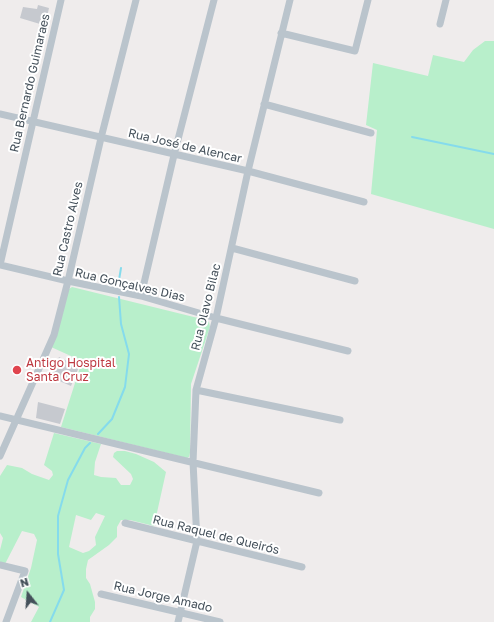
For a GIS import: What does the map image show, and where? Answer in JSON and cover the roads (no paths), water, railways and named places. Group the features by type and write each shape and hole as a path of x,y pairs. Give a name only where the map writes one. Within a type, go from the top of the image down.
{"street":[{"name":"Rua Bernardo Guimaraes","path":"0,264 61,0"},
{"name":"Rua Castro Alves","path":"0,456 54,335 136,0"},
{"path":"141,296 174,154 214,0"},
{"name":"Rua Olavo Bilac","path":"178,622 198,541 193,462 196,390 216,318 248,172 290,0"},
{"path":"281,34 355,51 368,0"},
{"path":"440,24 446,0"},
{"path":"264,104 371,133"},
{"name":"Rua José de Alencar","path":"0,114 174,154 364,202"},
{"path":"232,248 355,281"},
{"name":"Rua Gonçalves Dias","path":"0,264 68,281 141,296 216,318 348,350"},
{"path":"196,390 340,420"},
{"path":"0,416 319,493"},
{"name":"Rua Raquel de Queirós","path":"125,524 302,567"},
{"path":"0,565 25,571 6,622"},
{"name":"Rua Jorge Amado","path":"101,594 220,622"}],"waterway":[{"path":"412,137 494,154"},
{"path":"118,286 121,268"},
{"path":"98,434 112,419 125,387 129,354 121,324 119,297"},
{"path":"50,622 64,590 58,554 58,516 68,480 85,448 90,443"}],"place":[{"name":"Antigo Hospital Santa Cruz","path":"17,370"}]}
